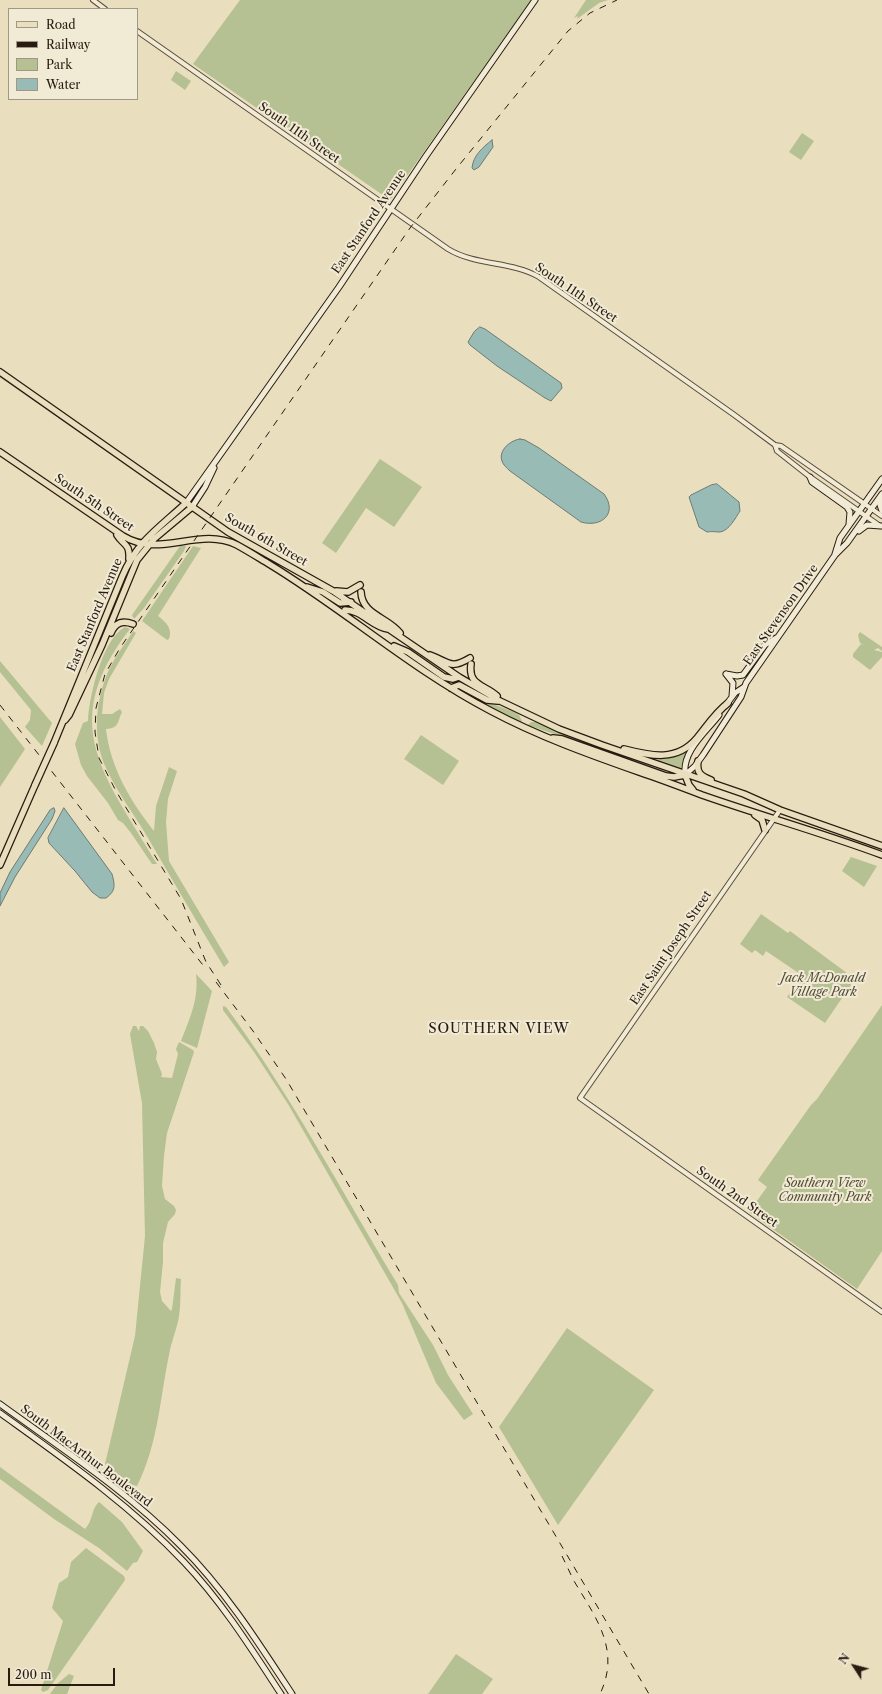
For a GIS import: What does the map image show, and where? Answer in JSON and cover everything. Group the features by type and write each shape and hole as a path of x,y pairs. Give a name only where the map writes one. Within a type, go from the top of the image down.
{"main road":[{"name":"East Stanford Avenue","path":"0,865 64,720 65,714 129,560 140,544 186,503 221,455 535,0"},
{"name":"South 6th Street","path":"0,372 228,532 351,602 459,677 501,702 602,745"},
{"name":"South 5th Street","path":"0,452 127,539 148,546 215,538 230,542 252,554"},
{"name":"East Stanford Avenue","path":"64,720 69,715 96,658 130,572 137,560 148,546 192,507 221,455"},
{"path":"810,476 812,482 847,507 850,512 850,524"},
{"name":"East Stevenson Drive","path":"835,555 840,538 882,479"},
{"path":"882,494 880,505 882,511"},
{"name":"East Stevenson Drive","path":"685,774 698,761 741,697 744,687 835,555 847,543 882,494"},
{"path":"840,551 847,548 863,527 870,525 882,527"},
{"path":"115,531 120,540 128,546 130,551 129,560"},
{"name":"South 6th Street","path":"252,554 305,587 451,688 489,710 544,737"},
{"path":"333,591 348,592 360,585"},
{"path":"305,587 323,592 340,603 351,602"},
{"path":"361,592 361,600 364,606 398,630 406,640"},
{"path":"345,610 355,612 382,628 390,629"},
{"path":"96,658 101,655 114,626 124,622 133,624"},
{"path":"602,745 654,756 676,753 693,743 719,710 729,701 733,685 726,674 737,676 743,675 765,645 778,637"},
{"path":"381,640 408,652 444,676 453,679 459,677"},
{"path":"423,652 455,665 471,661 470,670 473,680 496,695 501,702"},
{"path":"451,688 459,685 487,700 501,702"},
{"name":"East Stevenson Drive","path":"685,774 684,768 688,754 735,693 744,687"},
{"path":"544,737 562,739 666,776 674,777 685,774"},
{"path":"544,737 695,792 882,855"},
{"path":"602,745 882,846"},
{"path":"698,761 697,770 700,775 742,790 757,800"},
{"path":"685,774 689,785 695,792"},
{"path":"716,799 723,805 758,816 762,820 765,830"},
{"name":"South MacArthur Boulevard","path":"0,1404 124,1494 173,1538 208,1575 242,1617 292,1694"},
{"name":"South MacArthur Boulevard","path":"0,1413 122,1504 156,1533 185,1562 214,1597 238,1628 281,1694"}],"street":[{"path":"92,0 104,8"},
{"name":"South 11th Street","path":"138,32 457,254 472,260 517,268 539,277 776,445 781,446 882,516"},
{"name":"South 11th Street","path":"776,445 777,451 882,527"},
{"name":"East Saint Joseph Street","path":"580,1098 780,810"},
{"name":"South 2nd Street","path":"580,1098 882,1312"}],"green space":[{"path":"240,0 531,0 390,200 193,64"},
{"path":"586,0 608,0 599,3 577,19 578,16 574,18"},
{"path":"176,71 191,81 185,90 171,80"},
{"path":"802,133 814,141 801,160 789,152"},
{"path":"380,459 422,487 394,527 366,508 336,553 322,543"},
{"path":"180,546 186,546 184,551 144,608 134,619 132,615"},
{"path":"193,546 201,548 158,616 166,623 169,629 170,635 169,639 167,640 142,621"},
{"path":"125,627 130,629 108,663 95,694 92,723 96,750 106,777 157,864 152,864 131,833 123,823 118,820 108,803 87,776 81,765 75,744 83,723 88,721 94,684 103,656 110,643"},
{"path":"133,631 136,633 109,679 104,693 102,714 112,714 120,709 122,712 115,726 106,729 108,743 123,783 137,808 154,831 156,806 169,767 177,771 168,799 166,822 169,861 229,962 224,967 143,829 116,788 102,758 97,734 100,696 110,667"},
{"path":"860,632 882,647 882,651 878,648 874,650 882,652 882,657 870,670 853,657 853,654 861,644 865,645 860,643 858,635"},
{"path":"0,661 52,723 42,746 25,727 30,720 31,710 0,672"},
{"path":"460,687 493,704 514,712 519,715 522,721 521,722 488,707 464,692"},
{"path":"0,717 25,749 0,787"},
{"path":"531,722 536,722 580,741 672,774 528,725"},
{"path":"421,735 459,761 443,785 404,759"},
{"path":"685,750 687,752 680,769 655,760 656,758 669,757"},
{"path":"851,857 877,866 864,887 842,871"},
{"name":"Jack McDonald Village Park","path":"761,914 788,933 790,931 855,979 825,1023 787,997 803,976 766,951 763,956 755,950 752,953 740,944"},
{"path":"196,974 212,991 197,1048 181,1041 195,1000 197,983"},
{"name":"Southern View Community Park","path":"882,1005 882,1251 857,1289 749,1212 767,1187 758,1180 811,1105 817,1099"},
{"path":"223,1006 226,1007 250,1040 294,1109 398,1285 399,1293 433,1345 448,1375 473,1414 464,1420 436,1383 402,1303 288,1104 254,1052 223,1010"},
{"path":"133,1026 136,1026 139,1031 140,1026 143,1026 148,1031 157,1052 156,1059 162,1074 161,1077 172,1078 178,1054 176,1049 179,1042 194,1052 167,1133 162,1186 165,1199 174,1206 176,1210 175,1214 168,1222 163,1243 160,1292 162,1301 171,1311 176,1278 181,1279 180,1311 170,1350 154,1438 150,1454 137,1486 119,1478 107,1468 105,1464 135,1336 145,1236 142,1103 130,1034"},
{"path":"567,1328 654,1390 558,1525 499,1427"},
{"path":"0,1467 85,1529 88,1526 96,1505 99,1502 122,1522 143,1551 137,1562 133,1563 127,1571 99,1548 54,1519 0,1479"},
{"path":"86,1548 124,1576 125,1580 48,1690 43,1692 41,1690 63,1621 52,1608 59,1583 68,1577 71,1562"},
{"path":"456,1654 493,1679 482,1694 428,1694"},
{"path":"69,1674 74,1676 67,1694 50,1694 58,1683"}],"water":[{"path":"492,140 493,147 479,167 474,170 472,168 476,156"},
{"path":"480,327 561,383 562,388 551,401 497,366 470,345 468,342 474,332"},
{"path":"520,439 525,440 539,448 604,494 608,501 609,507 606,517 595,523 581,522 510,471 503,462 501,457 502,453 506,446 513,441"},
{"path":"717,484 739,502 740,511 732,523 723,531 707,532 699,527 689,497 711,485"},
{"path":"54,808 55,811 52,819 15,877 0,906 0,893 10,872 50,810"},
{"path":"64,808 112,874 114,888 112,893 106,898 100,898 92,892 49,843 48,838"}],"railway":[{"path":"221,985 206,962 181,899 116,791 99,758 95,732 96,708 105,674 120,648 410,228 568,31 590,13 617,0"},
{"path":"0,705 206,969"},
{"path":"216,982 253,1031 286,1079 649,1694"},
{"path":"562,1556 574,1581 597,1621 607,1649 608,1663 606,1678 600,1694"}],"district":[{"name":"SOUTHERN VIEW","path":"499,1029"}]}
